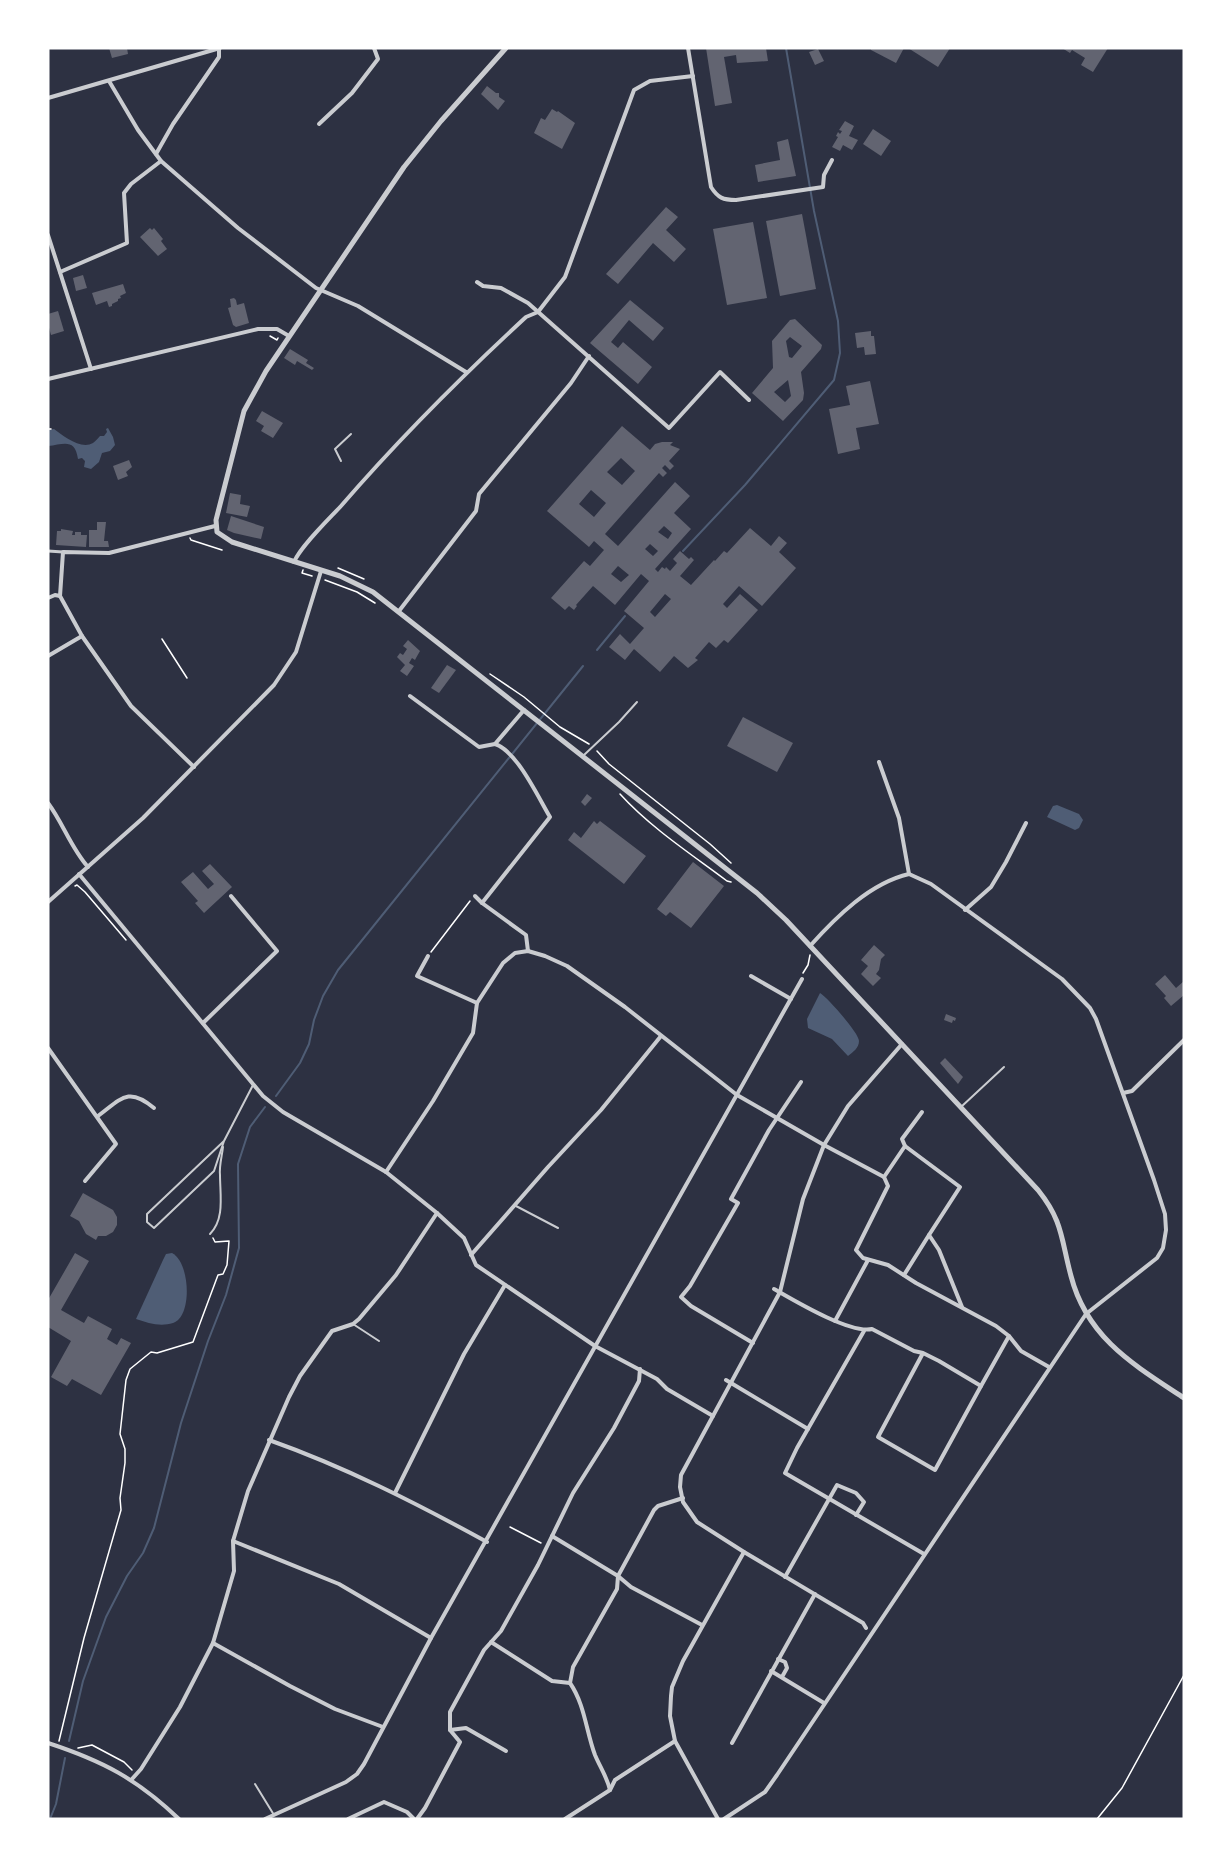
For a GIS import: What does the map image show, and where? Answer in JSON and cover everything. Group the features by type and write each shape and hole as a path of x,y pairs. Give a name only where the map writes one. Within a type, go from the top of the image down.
{"street":[{"path":"48,98 219,48 219,57 173,124 156,154"},
{"path":"319,124 352,93 378,59 374,48"},
{"path":"506,48 422,144 384,196 266,371 244,411 215,526 217,532 226,539 321,570 361,586 399,611 757,893 1032,1183 1053,1210 1059,1224 1073,1285 1086,1314 1119,1354 1184,1398"},
{"path":"688,48 711,187 717,196 724,200 736,200 823,187 824,175 832,160"},
{"path":"294,562 350,495 466,372 526,317 538,312 565,277 634,90 650,81 693,76"},
{"path":"109,81 138,130 161,161 238,228 321,291 358,306 466,372"},
{"path":"60,272 127,243 124,193 131,184 161,161"},
{"path":"48,235 91,369"},
{"path":"477,282 483,286 501,288 511,292 538,312 669,429 720,372 749,400"},
{"path":"48,379 258,329 277,329 289,336"},
{"path":"399,611 476,511 479,494 571,383 589,356"},
{"path":"48,551 109,553 129,550 215,526"},
{"path":"63,552 60,596 82,636 131,706 194,767"},
{"path":"48,902 143,818 274,685 287,668 301,639 321,570"},
{"path":"48,598 55,595 60,596"},
{"path":"48,657 82,636"},
{"path":"410,696 479,747 495,744 527,711"},
{"path":"482,903 550,817 515,761 505,749 495,744"},
{"path":"879,762 899,818 909,874"},
{"path":"48,803 88,867"},
{"path":"965,910 991,887 1026,823"},
{"path":"79,874 263,1096 278,1108 386,1172 437,1212 464,1238 476,1265 595,1346 657,1379 667,1389 713,1416"},
{"path":"724,1819 765,1792 1086,1314 1157,1258 1166,1238 1165,1214 1096,1019 1090,1008 1062,979 931,884 909,874 890,879 869,892 810,948"},
{"path":"203,1023 277,951 231,896"},
{"path":"475,896 526,935 528,951"},
{"path":"386,1172 433,1101 473,1033 477,1003 503,963 515,953 528,951 567,966 626,1007 737,1095 885,1177 888,1186 856,1250 863,1258 888,1266 996,1326 1010,1336 1022,1351 1049,1367"},
{"path":"428,956 417,976 477,1003"},
{"path":"751,976 791,999"},
{"path":"265,1819 346,1782 357,1774 431,1638 802,979"},
{"path":"471,1255 616,1092 661,1036"},
{"path":"1123,1093 1132,1091 1184,1040"},
{"path":"866,1628 863,1623 697,1522 690,1514 680,1487 681,1475 780,1292 803,1199 824,1145 848,1107 902,1044"},
{"path":"48,1048 116,1144 86,1181"},
{"path":"753,1343 690,1306 681,1297 690,1286 738,1203 731,1199 801,1082"},
{"path":"98,1116 125,1097 134,1095 141,1097 154,1108"},
{"path":"904,1275 960,1187 904,1146 902,1139 922,1112"},
{"path":"885,1177 904,1146"},
{"path":"132,1779 141,1770 180,1707 213,1642 234,1571 233,1541 248,1491 269,1440 300,1376 332,1331 359,1320 396,1275 437,1212"},
{"path":"929,1234 939,1250 962,1308"},
{"path":"835,1321 868,1260"},
{"path":"394,1493 464,1354 505,1285"},
{"path":"774,1289 835,1321 864,1331 872,1329 939,1361 981,1386"},
{"path":"864,1331 785,1473 924,1554"},
{"path":"923,1353 878,1437 934,1470 1010,1336"},
{"path":"348,1819 384,1802 407,1812 415,1819 425,1808 460,1742 450,1730 450,1712 484,1650 501,1631 548,1547 573,1493 614,1428 639,1381 640,1369"},
{"path":"726,1380 808,1429"},
{"path":"269,1440 326,1462 394,1493 487,1542"},
{"path":"785,1577 837,1485 856,1493 864,1502 856,1515"},
{"path":"610,1790 607,1778 595,1756 579,1696 570,1683 573,1667 617,1589 618,1576 654,1510 658,1506 683,1498"},
{"path":"552,1536 618,1576 631,1587 702,1625"},
{"path":"233,1541 339,1584 431,1638"},
{"path":"718,1819 675,1740 670,1716 672,1687 702,1625 744,1552"},
{"path":"732,1743 815,1594"},
{"path":"213,1642 335,1709 383,1727"},
{"path":"491,1642 552,1680 570,1683"},
{"path":"778,1659 785,1662 787,1668 782,1677"},
{"path":"771,1671 824,1703"},
{"path":"450,1730 466,1728 506,1752"},
{"path":"565,1819 610,1790 615,1780 671,1745 675,1740"},
{"path":"48,1743 59,1745 132,1779 179,1819"}],"lane":[{"path":"341,460 335,449 351,434"},
{"path":"584,756 637,702"},
{"path":"961,1107 1004,1067"},
{"path":"224,1141 147,1214 147,1222 154,1228 214,1171 224,1141 253,1085"},
{"path":"210,1234 217,1227 220,1207 219,1174 224,1141"},
{"path":"516,1206 558,1228"},
{"path":"353,1324 379,1341"},
{"path":"255,1784 274,1815"}],"path":[{"path":"188,532 191,540 222,550"},
{"path":"302,573 357,592 377,604"},
{"path":"162,639 187,678"},
{"path":"524,697 547,716 592,746 609,764 710,844 732,865"},
{"path":"616,790 630,806 685,849 727,881 738,884"},
{"path":"428,956 457,915 475,896"},
{"path":"802,979 810,948"},
{"path":"59,1745 84,1638 121,1510 125,1449 120,1434 128,1374 136,1363 151,1352 157,1353 193,1342 218,1275 223,1274 227,1265 229,1241 215,1242 210,1234"},
{"path":"510,1527 548,1547"},
{"path":"1097,1819 1122,1788 1184,1675"}],"water":[{"path":"108,428 115,445 110,451 102,453 99,462 91,469 84,467 85,461 82,458 78,459 77,452 71,445 48,446 48,430 54,429 72,441 88,445 100,436 104,436"},
{"path":"1057,805 1079,814 1083,820 1079,828 1075,830 1047,817 1053,806"},
{"path":"820,993 858,1037 858,1046 848,1056 832,1039 808,1028 807,1019"},
{"path":"172,1253 178,1258 186,1277 184,1310 173,1323 163,1325 136,1319 166,1254"}],"building":[{"path":"109,48 127,48 128,54 112,58"},
{"path":"706,48 766,48 768,61 737,63 736,55 724,57 732,103 715,106"},
{"path":"871,48 904,48 896,63"},
{"path":"908,48 950,48 938,67"},
{"path":"1062,48 1108,48 1093,72 1081,65 1085,58 1072,50 1070,53"},
{"path":"818,49 824,61 815,65 809,52"},
{"path":"487,86 499,93 499,97 505,101 498,110 481,94"},
{"path":"552,109 575,123 562,149 534,133 541,118 545,120"},
{"path":"845,121 854,126 849,136 858,140 852,150 843,145 840,151 832,147"},
{"path":"873,129 891,141 881,156 863,144"},
{"path":"788,139 796,176 758,182 755,165 780,160 777,142"},
{"path":"666,207 678,217 666,230 686,249 674,262 653,243 618,284 606,274"},
{"path":"802,214 816,289 780,296 766,221"},
{"path":"753,222 767,298 727,305 713,229"},
{"path":"150,228 152,230 154,228 163,239 161,241 167,249 158,256 140,237"},
{"path":"83,275 87,288 76,291 73,278"},
{"path":"123,284 126,293 120,296 121,298 112,306 109,307 107,301 96,305 92,293"},
{"path":"234,298 237,305 244,303 249,323 236,327 233,325 228,308 231,307 230,299"},
{"path":"630,300 664,328 653,341 629,320 611,342 618,348 623,342 652,367 638,384 590,343"},
{"path":"58,311 64,331 51,335 48,314"},
{"path":"795,319 822,345 801,372 803,400 783,421 752,393 773,368 772,341 790,320","holes":["790,337 802,346 792,358 789,357 786,341","788,380 791,396 785,402 774,392"]},
{"path":"871,331 871,336 874,336 876,354 865,355 864,347 857,348 855,333"},
{"path":"290,349 308,360 306,363 314,368 312,370 297,361 295,365 284,358"},
{"path":"870,381 879,424 856,428 860,449 838,454 829,409 850,405 846,386"},
{"path":"262,411 283,423 273,438 261,431 264,426 256,421"},
{"path":"622,426 650,450 655,444 662,442 673,442 670,445 680,449 669,461 674,466 670,470 665,465 662,468 667,473 663,477 659,473 605,534 618,546 675,482 690,496 674,513 691,529 655,569 658,572 662,567 670,571 677,563 673,559 680,551 689,559 691,557 694,560 680,576 691,585 724,551 727,553 750,528 771,546 779,536 787,543 779,552 796,568 762,606 739,586 723,604 727,608 740,594 758,610 728,643 724,640 716,648 709,642 695,658 698,660 688,668 674,656 660,672 634,649 625,660 609,647 620,634 630,644 644,628 624,611 649,581 641,574 615,605 593,586 574,610 569,606 565,610 551,598 584,561 590,566 604,550 594,541 589,547 547,511","holes":["621,458 635,471 622,485 607,472","591,490 606,503 594,517 579,504","664,526 672,533 668,539 658,532","650,544 658,551 653,556 645,549","618,566 629,575 621,582 611,574","665,594 671,599 655,617 650,612"]},
{"path":"129,460 132,467 126,472 128,476 118,480 113,466"},
{"path":"230,493 241,495 240,504 250,506 247,517 226,513"},
{"path":"231,516 264,527 261,539 227,530"},
{"path":"97,522 106,522 104,541 108,541 109,547 89,547 89,530 97,530"},
{"path":"61,529 73,531 72,535 75,535 75,532 81,532 81,535 87,535 86,547 56,545 57,531"},
{"path":"408,640 420,651 415,660 412,658 409,663 414,666 407,676 400,671 405,665 397,657 400,653 403,655 407,649 403,646"},
{"path":"447,665 456,670 439,693 431,688"},
{"path":"743,717 793,743 777,772 727,746"},
{"path":"587,794 592,798 585,806 581,802"},
{"path":"594,821 597,824 600,821 646,856 624,884 568,840 574,832 581,838"},
{"path":"693,862 724,886 691,928 670,912 666,916 657,909"},
{"path":"210,864 232,887 204,913 195,903 198,901 181,882 193,872 208,889 214,884 202,871"},
{"path":"874,945 885,955 881,959 876,974 881,978 873,986 861,974 868,966 861,960"},
{"path":"1165,975 1176,988 1184,981 1184,995 1171,1006 1164,998 1166,996 1155,984"},
{"path":"946,1014 956,1018 955,1021 953,1020 952,1023 944,1020"},
{"path":"945,1058 963,1077 958,1084 940,1063"},
{"path":"83,1193 113,1210 117,1217 117,1225 113,1232 106,1236 98,1236 96,1240 86,1234 79,1221 70,1216"},
{"path":"75,1253 89,1261 61,1310 84,1323 88,1316 112,1329 107,1339 117,1345 121,1338 131,1343 101,1395 72,1379 67,1386 51,1377 71,1341 48,1327 48,1300"}],"waterway":[{"path":"683,551 745,485 834,380 840,353 838,321 814,211 786,48"},
{"path":"597,650 625,616"},
{"path":"276,1096 300,1063 309,1044 314,1020 323,996 338,970 583,666"},
{"path":"69,1741 83,1681 106,1617 127,1576 143,1553 154,1528 181,1423 226,1295 239,1248 238,1164 250,1127 265,1107"},
{"path":"50,1819 56,1804 65,1758"}]}
